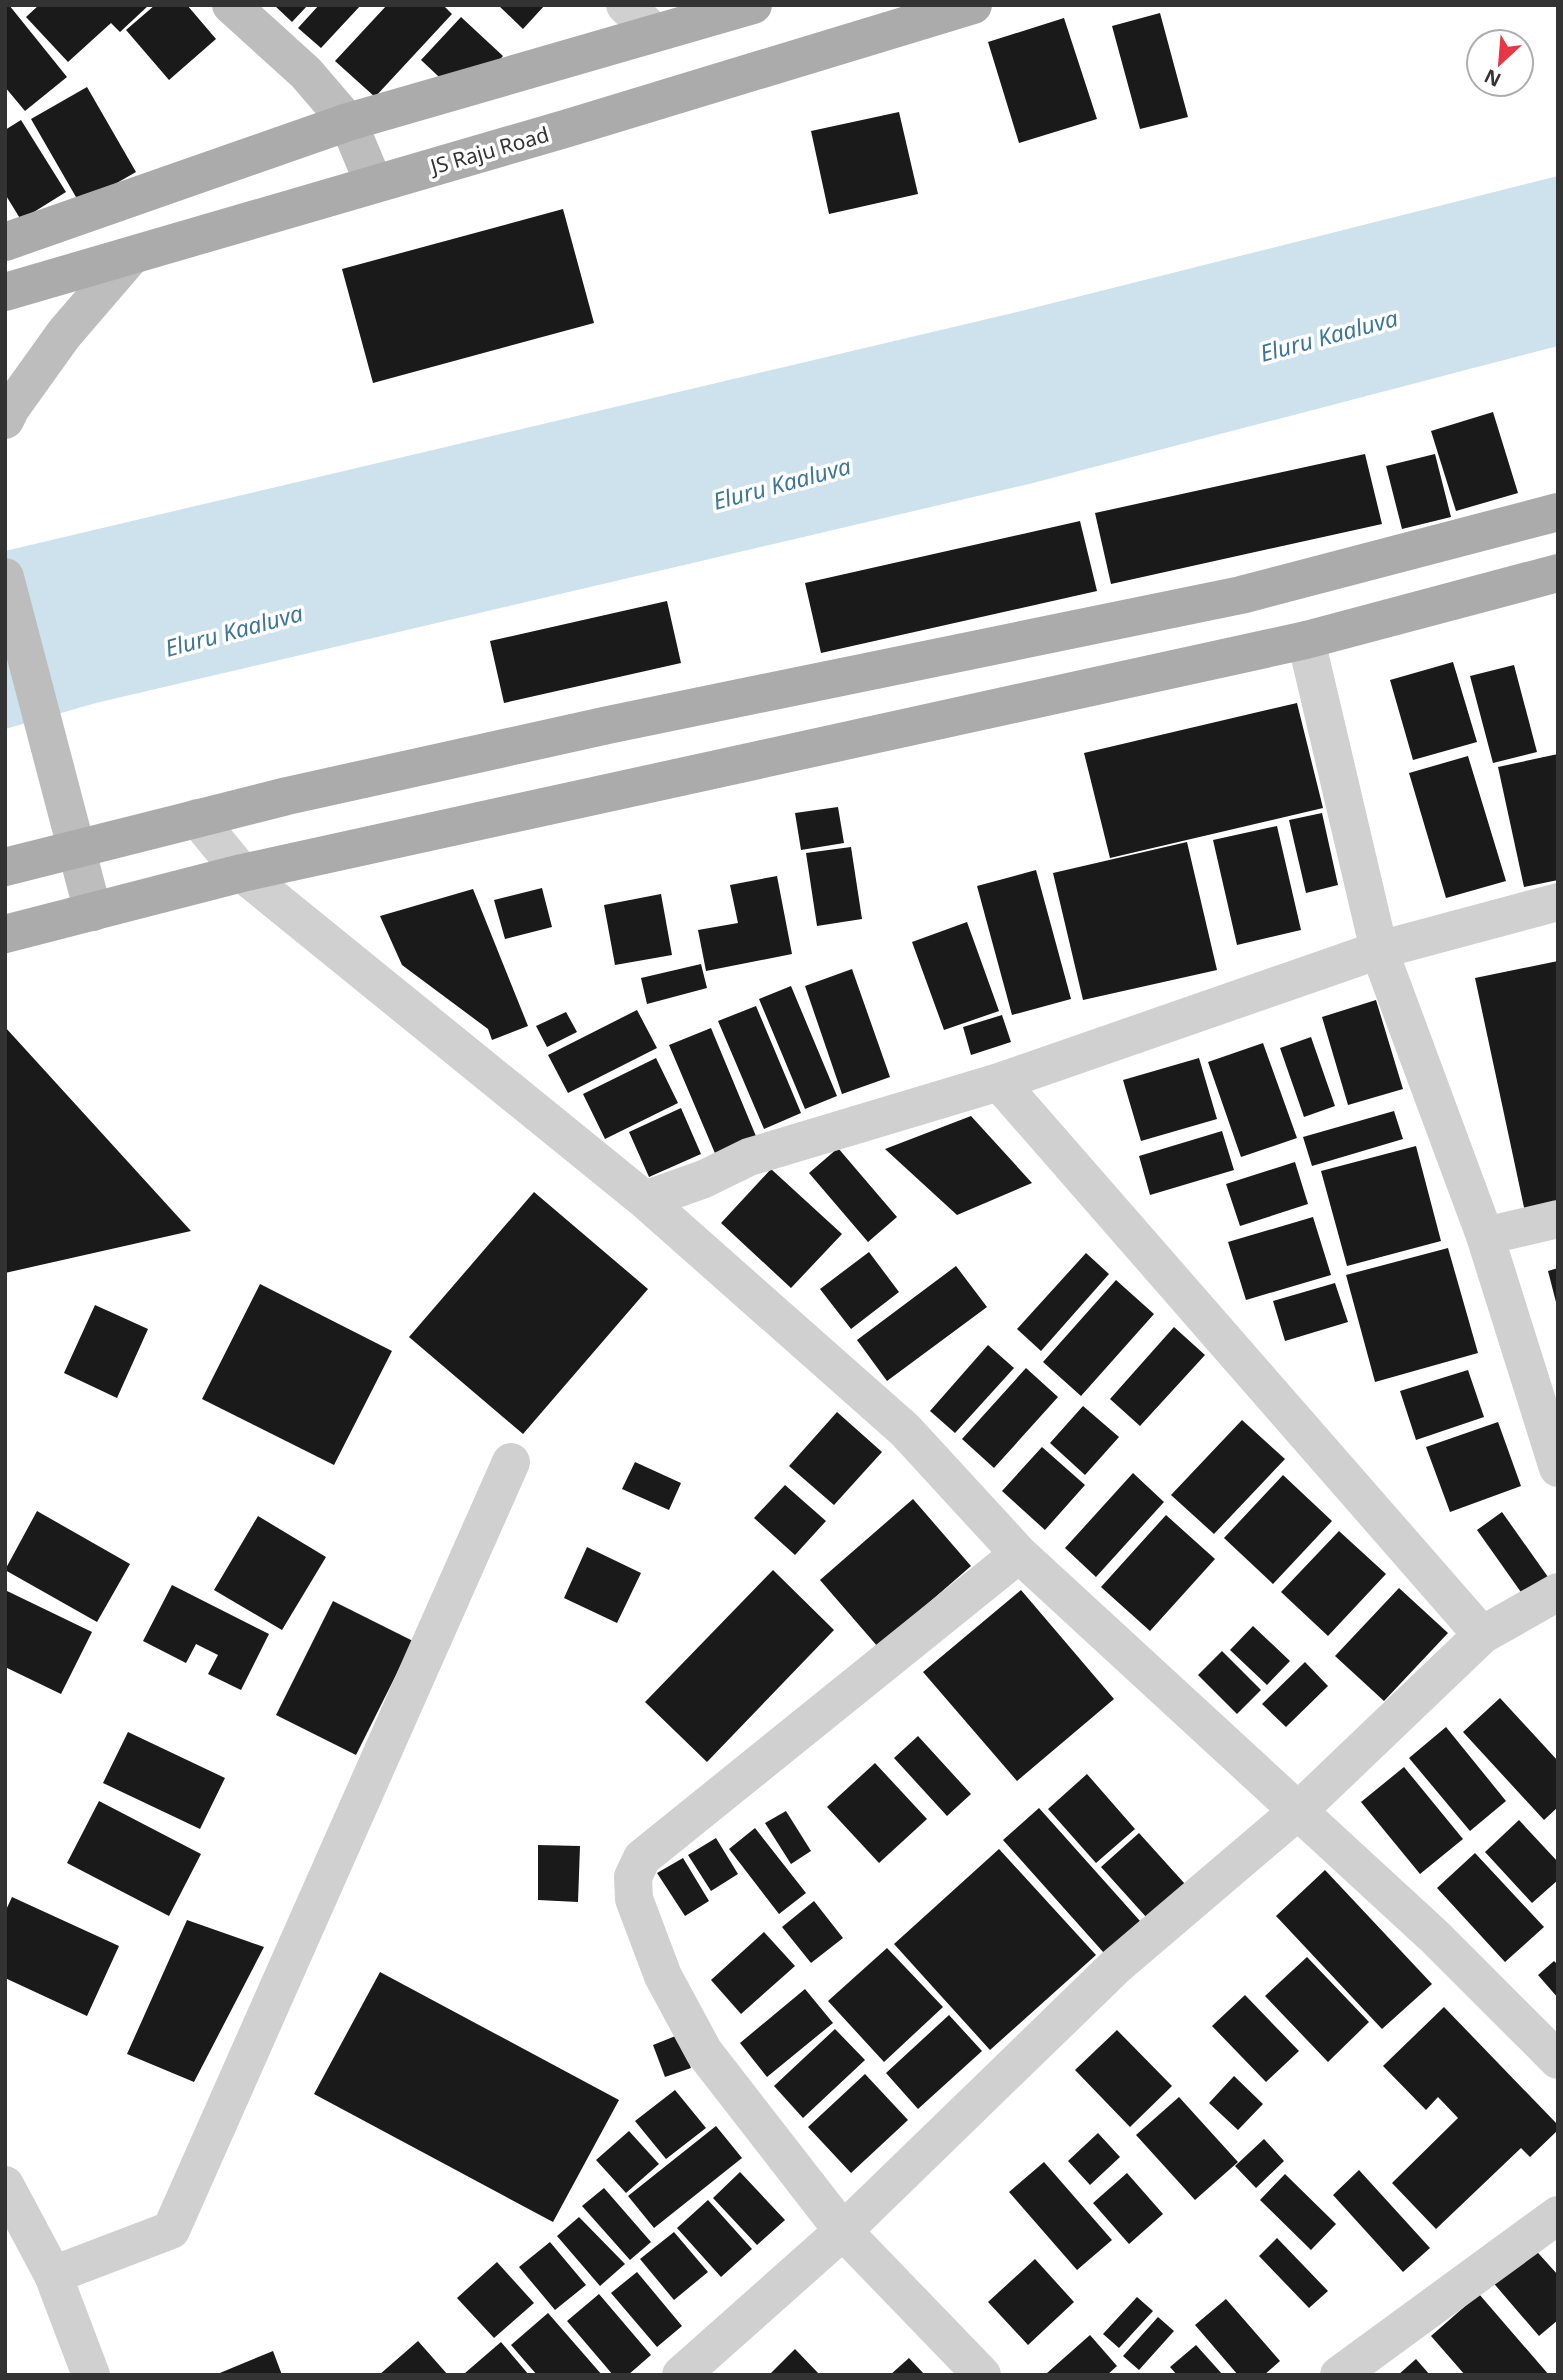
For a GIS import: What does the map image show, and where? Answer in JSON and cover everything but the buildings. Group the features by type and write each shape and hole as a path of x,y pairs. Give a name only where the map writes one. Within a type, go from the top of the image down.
{"main road":[{"path":"5,242 348,122 753,5"},
{"name":"JS Raju Road","path":"5,292 973,5"},
{"path":"5,867 197,818 608,725 1241,595 1558,512"},
{"path":"5,934 242,873 1306,640 1558,573"}],"street":[{"path":"231,5 306,73 348,122 374,184"},
{"path":"625,5 654,33"},
{"path":"5,420 64,334 131,256"},
{"path":"5,577 93,912"},
{"path":"1306,640 1379,950 1486,1236 1558,1468"},
{"path":"197,818 242,873 645,1200 905,1430 1019,1554 1435,1937 1558,2060"},
{"path":"645,1200 704,1179 748,1157 999,1082 1379,950 1558,902"},
{"path":"999,1082 1482,1636"},
{"path":"1486,1236 1558,1219"},
{"path":"53,2275 171,2230 510,1462"},
{"path":"982,2375 843,2231 704,2052 663,1976 634,1899 634,1877 642,1858 1019,1554"},
{"path":"681,2375 843,2231 1116,1966 1298,1811 1482,1636 1558,1592"},
{"path":"5,2185 53,2275 91,2375"},
{"path":"1339,2375 1558,2215"}],"water":[{"name":"Eluru Kaaluva","path":"1558,176 1558,346 1029,484 96,703 5,729 5,551 1025,310"}]}
